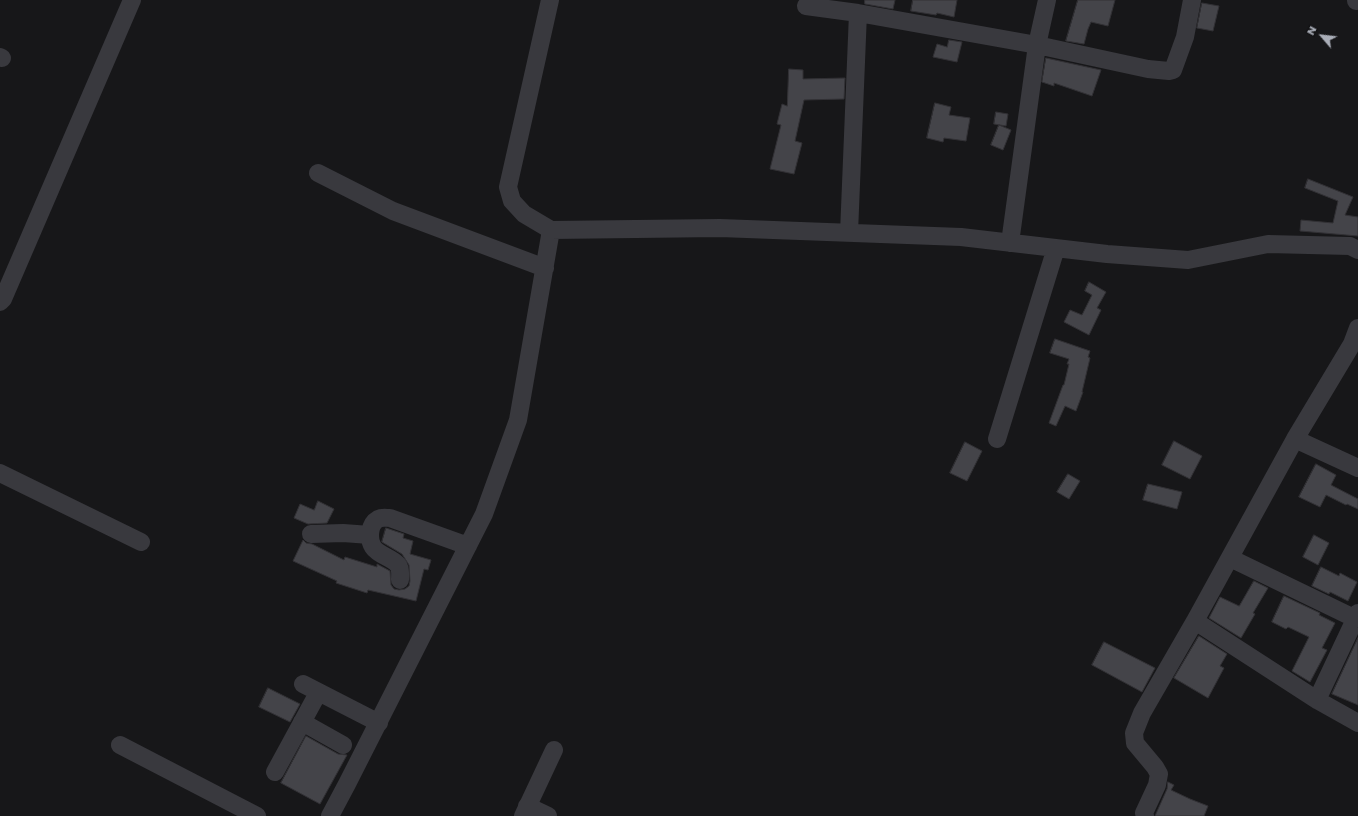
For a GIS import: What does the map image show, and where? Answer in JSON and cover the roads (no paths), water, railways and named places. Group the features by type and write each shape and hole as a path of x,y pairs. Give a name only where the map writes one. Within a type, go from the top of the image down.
{"street":[{"path":"0,302 3,299 132,0"},
{"path":"550,0 508,187 512,201 524,214 551,230 720,228 961,237 1107,254 1188,260 1268,244 1350,246 1358,250"},
{"path":"1010,243 1037,45 1047,0"},
{"path":"806,6 858,13 1037,45 1148,69 1169,71 1173,70 1185,37 1192,0"},
{"path":"849,233 858,13"},
{"path":"318,173 393,211 545,268"},
{"path":"330,816 348,784 484,514 518,420 551,230"},
{"path":"997,439 1056,248"},
{"path":"1145,816 1144,813 1157,785 1159,774 1135,743 1134,733 1142,713 1195,621 1295,439 1352,344 1358,328"},
{"path":"1295,439 1358,468"},
{"path":"0,474 141,542"},
{"path":"400,580 400,568 397,563 376,551 372,545 370,535 372,526 377,520 390,518 468,546"},
{"path":"311,534 332,532 370,535"},
{"path":"1230,558 1357,616 1317,700"},
{"path":"1195,621 1317,700 1358,723"},
{"path":"275,772 302,722 310,689 379,722"},
{"path":"302,722 344,745"},
{"path":"120,744 257,816"},
{"path":"548,816 525,811 554,750"}]}
